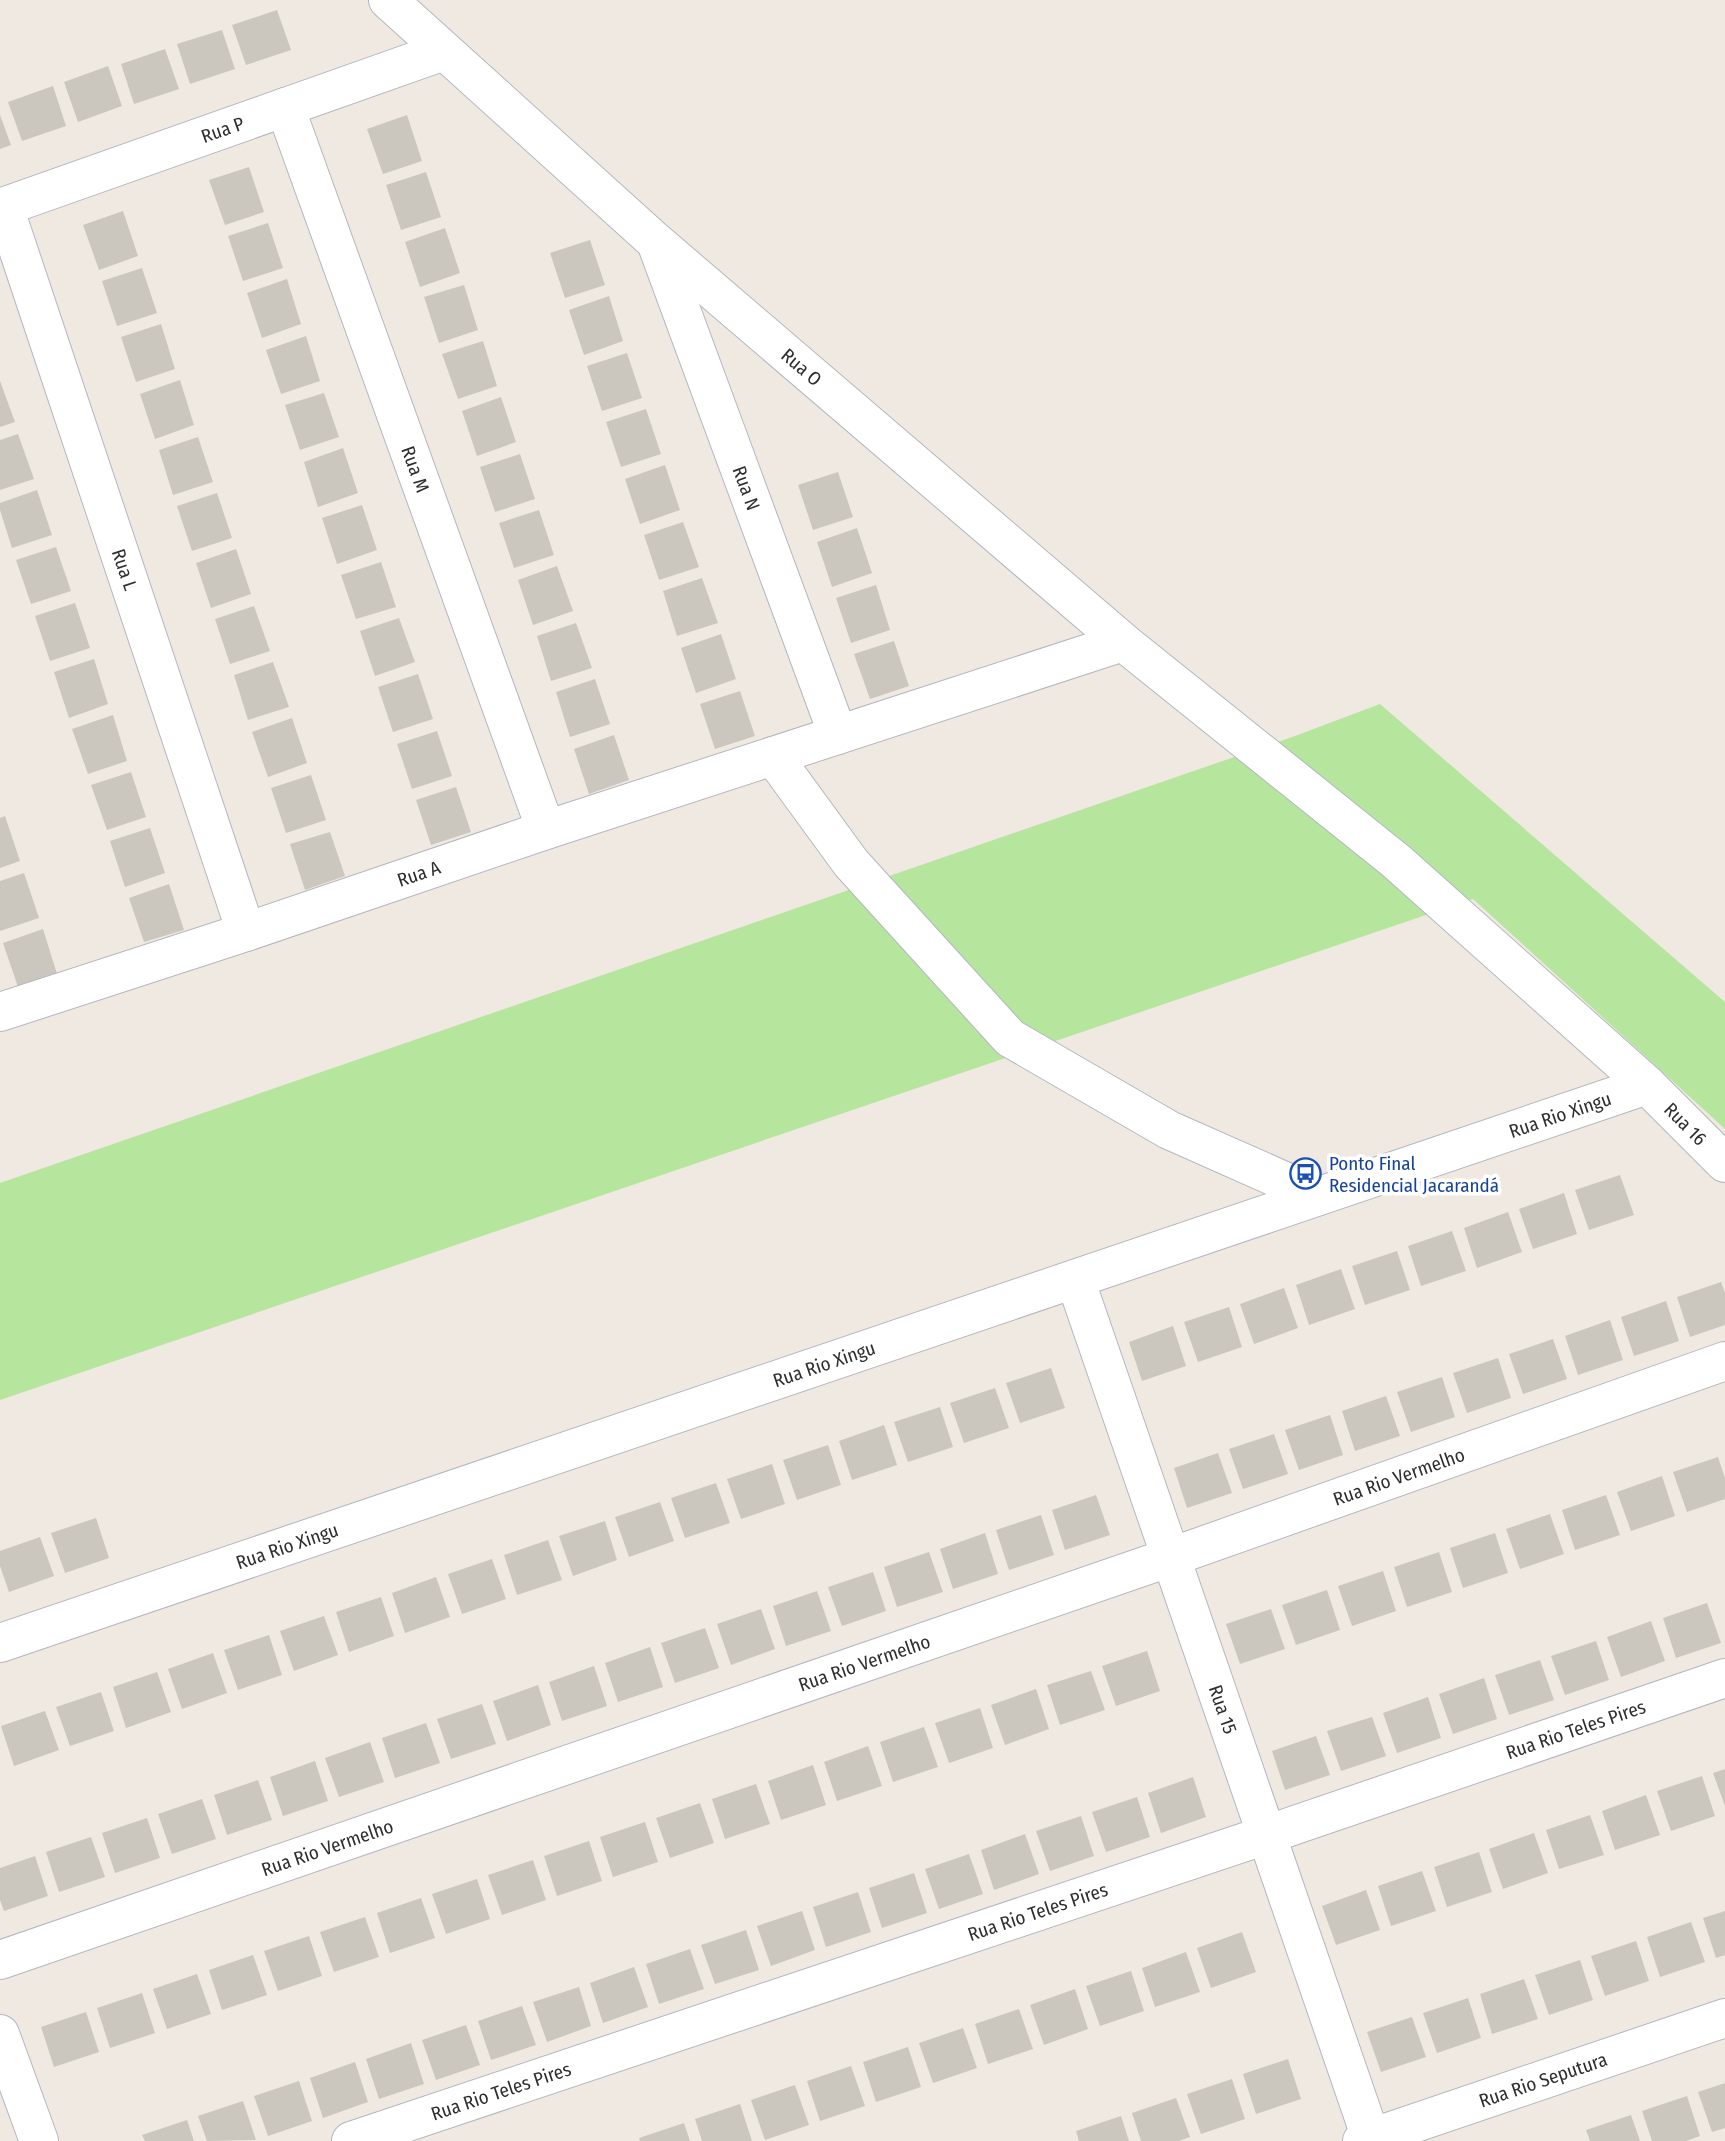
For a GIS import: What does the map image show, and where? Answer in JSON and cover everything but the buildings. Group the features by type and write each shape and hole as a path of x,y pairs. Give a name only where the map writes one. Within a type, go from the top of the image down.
{"street":[{"name":"Rua O","path":"388,0 656,242 1123,642 1224,724"},
{"name":"Rua P","path":"2,207 444,51"},
{"name":"Rua M","path":"285,107 546,830"},
{"name":"Rua L","path":"2,207 246,932"},
{"name":"Rua N","path":"656,242 838,735"},
{"name":"Rua A","path":"0,1012 1123,642"},
{"name":"Rua 16","path":"1224,724 1396,861 1647,1085 1725,1163"},
{"path":"773,756 851,863 1010,1038 1170,1130 1318,1196"},
{"name":"Rua Rio Xingu","path":"0,1643 1647,1085"},
{"name":"Rua 15","path":"1075,1279 1368,2140"},
{"name":"Rua Rio Vermelho","path":"0,1960 1171,1557 1725,1361"},
{"name":"Rua Rio Teles Pires","path":"351,2141 1266,1835 1725,1678"},
{"name":"Rua Rio Seputura","path":"1368,2140 1725,2018"},
{"path":"0,2034 39,2141"}],"green space":[{"path":"1380,704 1725,1002 1725,1129 1473,899 0,1400 0,1183 1295,736"}],"place":[{"name":"Ponto Final Residencial Jacarandá","path":"1306,1174"}]}
